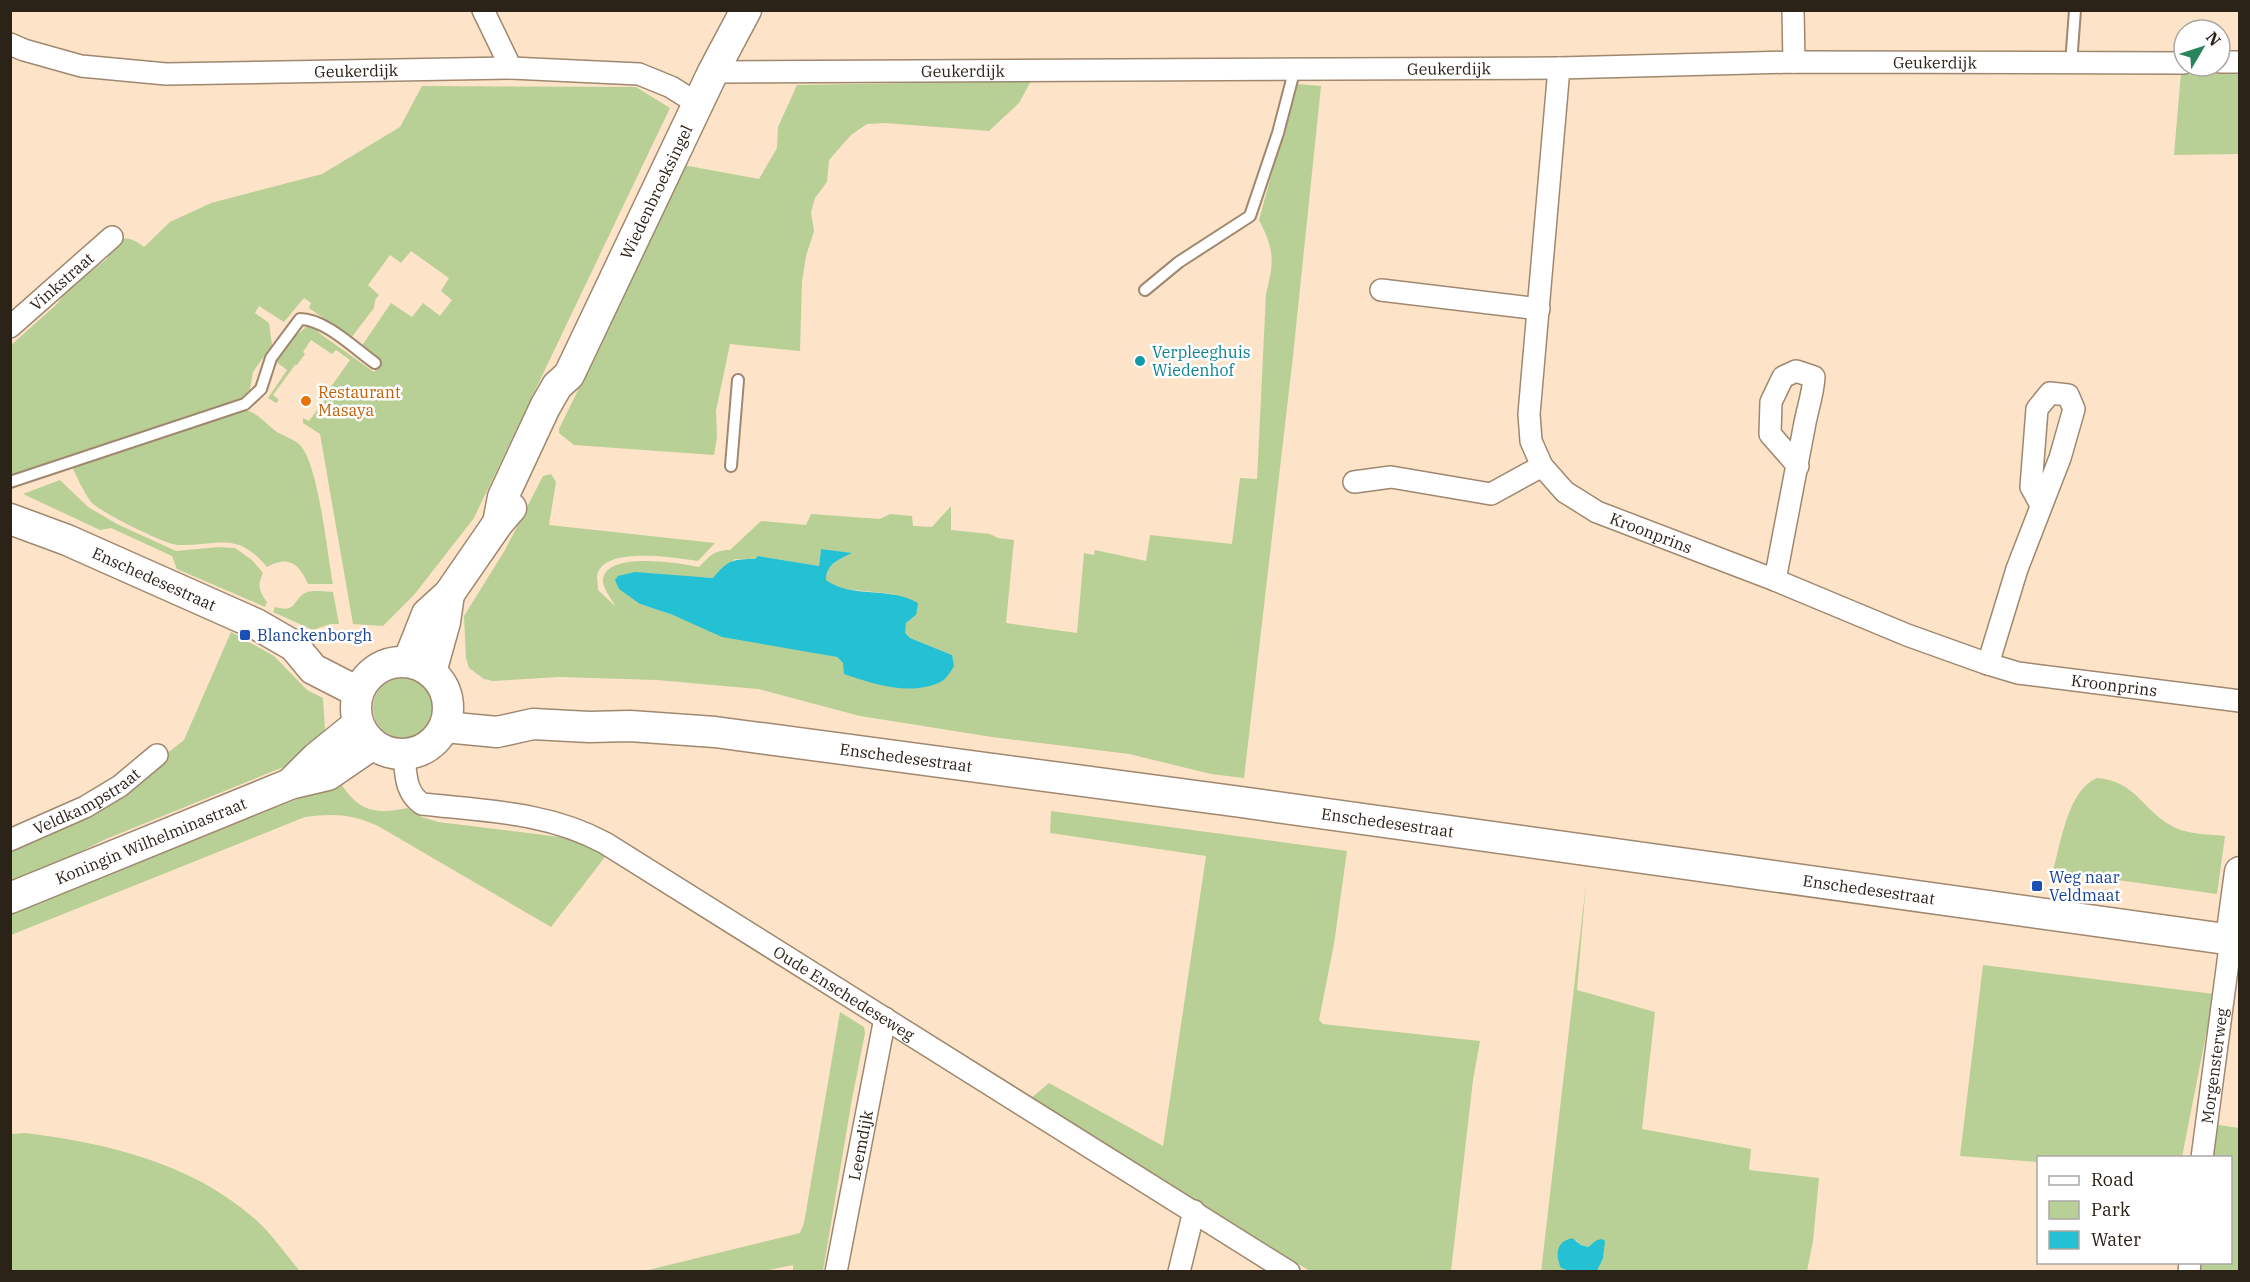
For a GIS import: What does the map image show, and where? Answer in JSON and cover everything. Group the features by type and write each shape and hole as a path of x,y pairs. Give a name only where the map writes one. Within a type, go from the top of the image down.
{"main road":[{"name":"Wiedenbroeksingel","path":"419,667 426,614 449,594 498,523 503,497 545,407 568,375 713,72 746,10"},
{"name":"Enschedesestraat","path":"10,519 68,540 256,624 294,646 313,669 364,684"},
{"path":"387,664 419,667 440,681 446,693 447,716 438,738 429,747 417,753 392,754 365,734 356,714 364,684 387,664"},
{"name":"Enschedesestraat","path":"447,716 502,713 532,724 675,728 755,736 2235,940"},
{"name":"Koningin Wilhelminastraat","path":"10,898 290,784 316,758 365,734"},
{"path":"2235,940 2240,872"}],"street":[{"path":"483,10 511,68"},
{"path":"1793,10 1794,62"},
{"name":"Geukerdijk","path":"10,44 81,66 166,74 511,68 639,74 671,87 698,104"},
{"name":"Geukerdijk","path":"713,72 1559,68 1794,62 2172,63"},
{"name":"Kroonprins","path":"1559,68 1529,414 1531,441 1542,466 1565,492 1597,512 1775,580 1907,635 1988,664 2019,673 2240,701"},
{"name":"Vinkstraat","path":"10,327 112,237"},
{"path":"1382,290 1539,309"},
{"path":"1354,482 1391,477 1491,494 1542,466"},
{"path":"1775,580 1798,466"},
{"path":"1988,664 2017,569 2041,505"},
{"name":"Veldkampstraat","path":"10,840 85,807 120,786 157,755"},
{"name":"Oude Enschedeseweg","path":"404,755 409,790 414,798 423,804 554,821 589,834 1289,1272"},
{"name":"Morgensterweg","path":"2202,1156 2235,940"},
{"name":"Leemdijk","path":"836,1272 885,1018"},
{"path":"1179,1272 1194,1211"}],"lane":[{"path":"2071,64 2075,10"},
{"path":"1145,290 1179,262 1250,216 1278,133 1295,68"},
{"path":"10,482 245,404 261,389 271,358 300,319 310,319 322,324 375,363"},
{"path":"731,466 738,380"}],"green space":[{"path":"2232,74 2239,74 2239,154 2174,155 2181,78 2232,78"},
{"path":"1031,81 1019,103 989,131 885,123 867,124 851,135 829,160 827,182 815,198 811,212 814,231 806,256 802,281 800,351 730,344 716,411 717,437 714,455 574,445 559,433 619,306 665,197 683,165 759,179 777,148 778,127 797,85"},
{"path":"1296,84 1321,86 1293,356 1244,778 1211,774 1129,754 992,737 860,716 758,689 657,680 560,677 493,681 484,679 469,668 466,658 464,616 505,550 543,476 551,474 556,482 549,525 715,543 698,561 642,556 612,560 602,566 597,576 598,590 615,606 603,582 606,572 615,566 643,561 699,567 716,552 730,550 761,521 806,525 811,514 880,519 890,514 912,516 913,526 932,527 951,506 951,530 990,534 998,538 1014,540 1006,623 1077,633 1084,553 1094,555 1095,550 1146,561 1150,535 1232,544 1240,478 1257,479 1266,294 1272,265 1268,240 1259,220","holes":["821,549 850,553 831,566 826,580 836,588 893,594 916,615 906,623 904,634 952,655 843,663 837,657 798,649 640,604 695,577 714,578 735,559 755,559 758,556 819,566"]},
{"path":"422,86 636,87 670,108 474,518 414,595 383,626 353,624 320,434 303,423 303,418 309,421 350,360 336,350 332,354 311,340 303,352 305,354 273,395 279,400 276,403 268,398 287,370 275,361 294,332 298,334 308,325 316,328 319,333 374,372 381,362 361,347 391,303 412,317 423,303 440,316 452,300 441,291 449,278 411,251 401,263 390,255 368,285 379,295 375,300 374,308 351,338 309,308 311,303 304,298 284,322 259,306 255,313 269,323 272,345 253,372 250,389 242,402 11,476 10,346 57,304 70,286 107,259 111,243 120,239 128,239 144,247 170,222 211,203 322,174 400,127"},
{"path":"244,410 256,415 276,431 298,443 307,457 313,472 322,512 333,584 308,584 301,571 292,563 274,563 267,567 256,555 236,544 226,542 178,545 147,534 106,513 91,502 71,465"},
{"path":"60,480 88,507 117,524 176,551 219,547 235,548 252,560 263,573 260,585 267,602 265,607 177,569 172,556 111,528 100,530 23,494"},
{"path":"306,592 333,592 339,624 330,624 313,630 273,612 275,607 291,607"},
{"path":"231,632 274,656 307,690 323,698 325,730 286,766 106,839 11,886 11,848 94,811 184,740"},
{"path":"403,678 424,687 433,708 424,729 403,738 382,729 373,708 382,687"},
{"path":"2097,778 2120,784 2160,818 2176,828 2197,834 2225,836 2217,894 2053,871 2072,805 2087,784"},
{"path":"340,782 353,799 368,808 385,811 407,808 422,817 438,822 576,839 608,853 551,927 378,826 360,819 342,816 305,817 11,935 11,913"},
{"path":"1051,811 1347,851 1334,944 1319,1020 1323,1024 1480,1041 1473,1080 1451,1271 1310,1271 1181,1194 1030,1099 1049,1083 1163,1146 1206,856 1050,833"},
{"path":"1586,884 1577,990 1655,1012 1642,1129 1751,1149 1749,1170 1819,1178 1813,1241 1807,1271 1597,1272 1604,1253 1590,1245 1588,1247 1581,1245 1576,1240 1561,1268 1569,1271 1541,1272"},
{"path":"1983,965 2214,994 2182,1156 2037,1156 2037,1162 1960,1156"},
{"path":"840,1012 864,1027 865,1033 823,1271 793,1271 793,1265 760,1272 644,1271 800,1233 804,1223"},
{"path":"2213,1124 2239,1128 2239,1271 2197,1272 2198,1264 2232,1264 2232,1156 2210,1156"},
{"path":"25,1133 117,1150 176,1170 204,1183 255,1219 300,1271 11,1271 11,1134"}],"water":[{"path":"821,549 852,553 834,563 828,570 826,580 836,586 895,595 918,603 916,615 906,623 905,633 910,638 952,655 954,666 946,678 931,686 919,688 893,687 867,682 844,674 843,663 837,657 722,637 673,615 640,604 619,589 615,580 618,576 635,572 713,578 731,562 755,559 758,556 819,566"},
{"path":"1572,1238 1588,1247 1597,1240 1605,1241 1603,1258 1597,1271 1569,1271 1561,1268 1558,1250 1563,1243"}],"place":[{"name":"Verpleeghuis Wiedenhof","path":"1140,361"},
{"name":"Restaurant Masaya","path":"306,401"},
{"name":"Blanckenborgh","path":"245,635"},
{"name":"Weg naar Veldmaat","path":"2037,886"}]}
